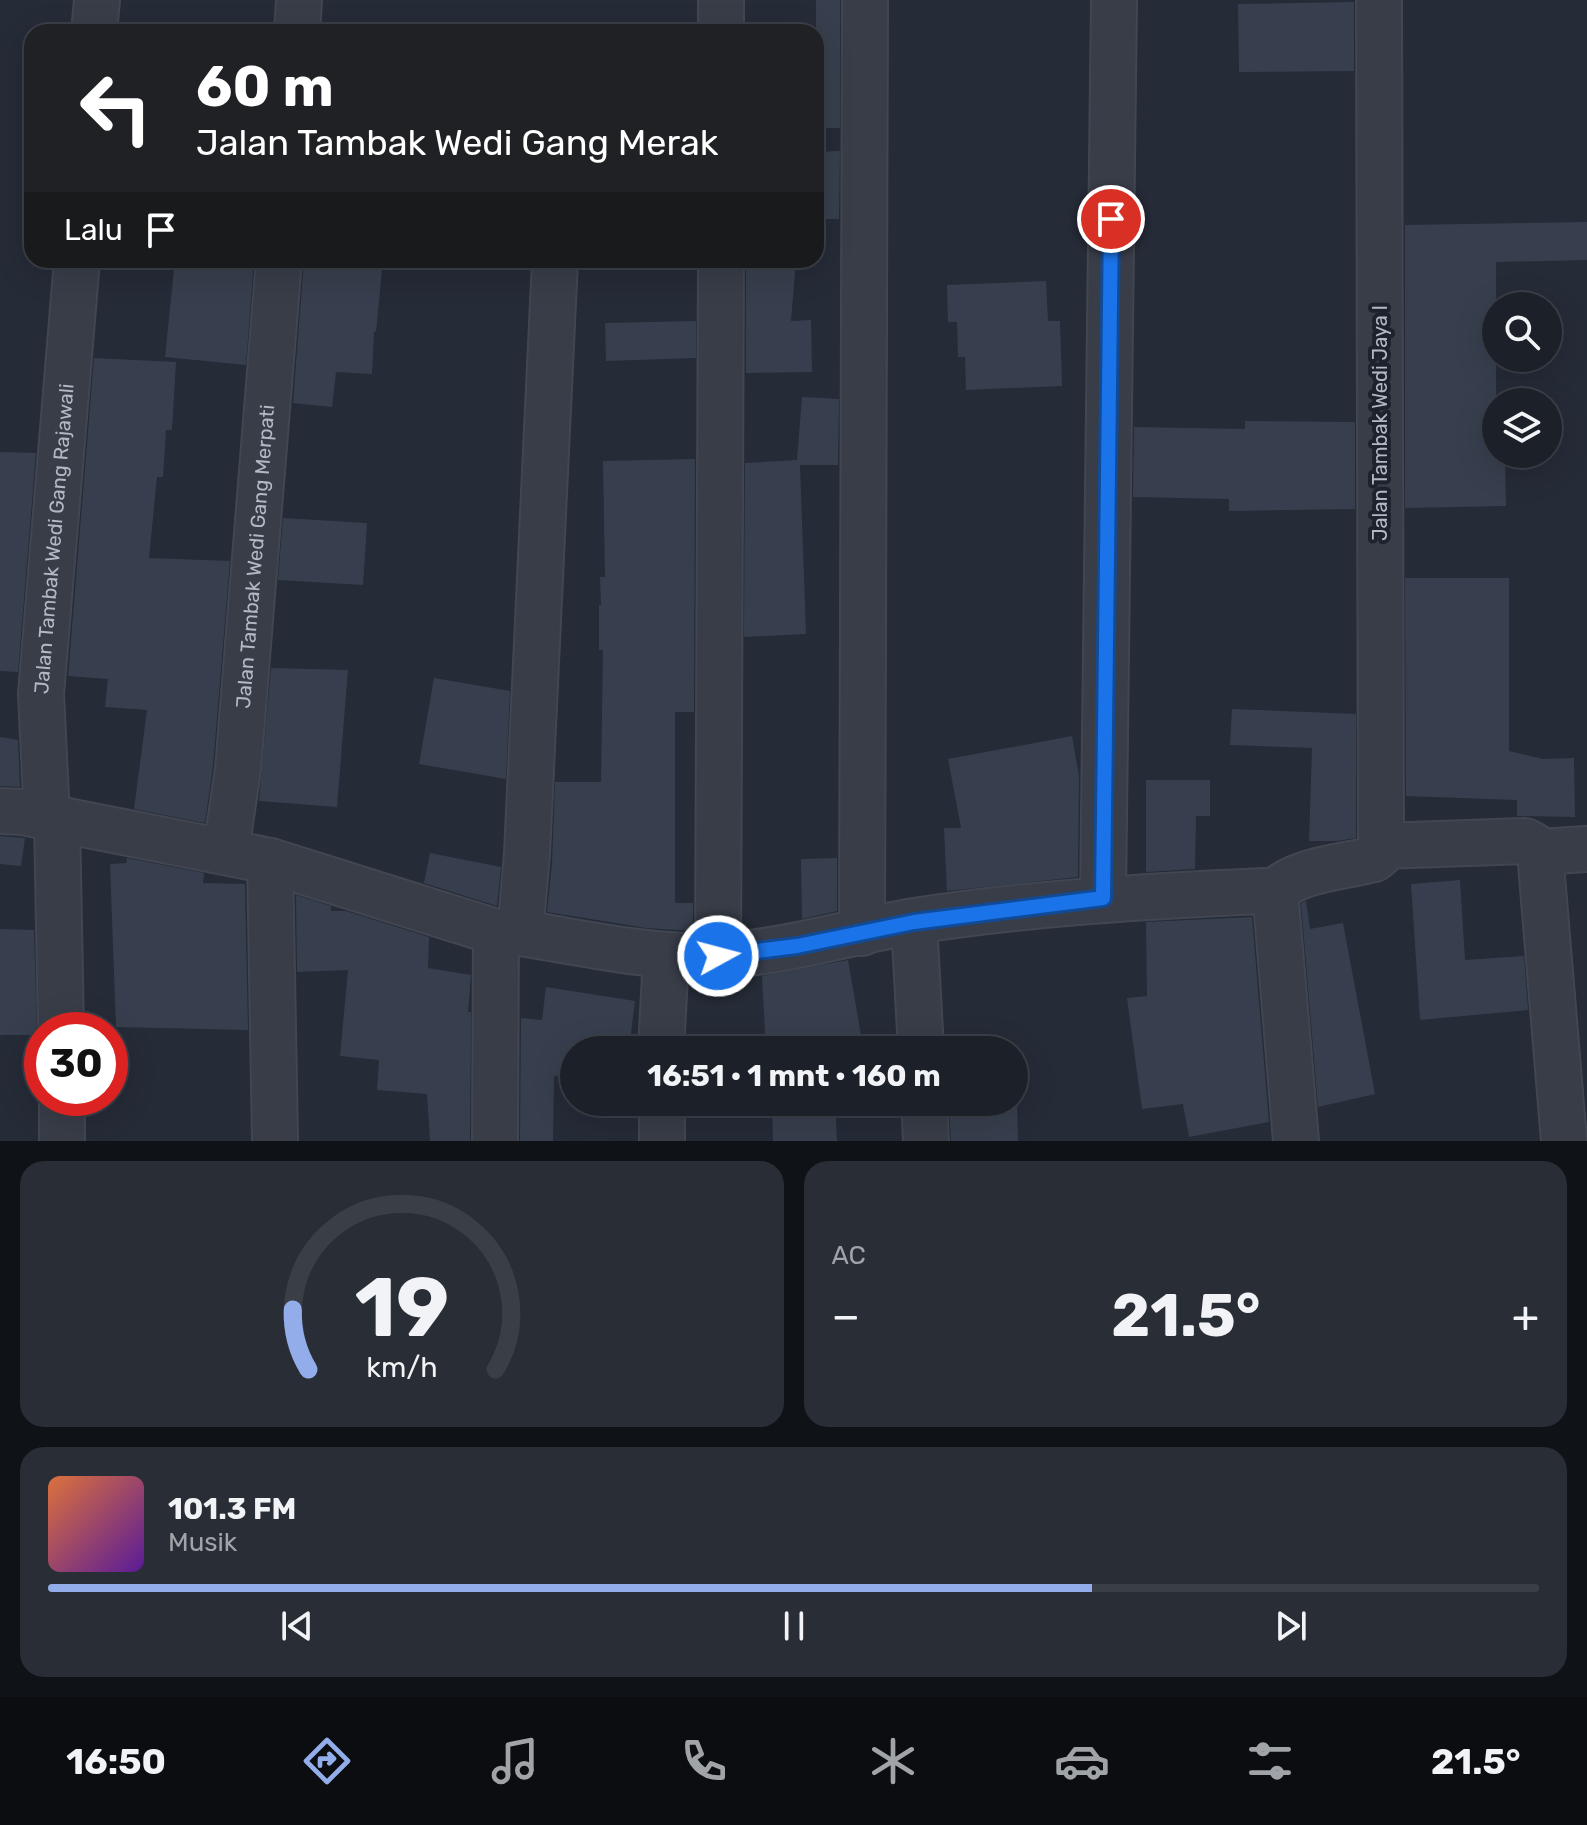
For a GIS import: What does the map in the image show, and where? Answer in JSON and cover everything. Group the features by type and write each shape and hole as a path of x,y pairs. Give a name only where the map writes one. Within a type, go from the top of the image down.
{"street":[{"path":"95,24 97,0"},
{"path":"298,24 299,0"},
{"path":"721,0 721,24"},
{"path":"862,933 865,0"},
{"path":"1103,898 1114,0"},
{"name":"Jalan Tambak Wedi Jaya I","path":"1379,0 1381,846"},
{"name":"Jalan Tambak Wedi Gang Rajawali","path":"60,1012 52,819 41,694 76,268"},
{"name":"Jalan Tambak Wedi Gang Merpati","path":"226,851 238,769 278,268"},
{"path":"495,1141 508,932 527,854 555,268"},
{"path":"718,956 721,268"},
{"path":"0,811 270,861 508,932 666,956 718,956 797,946 914,922 1103,898 1265,891 1276,901 1296,1141"},
{"path":"1271,895 1293,878 1374,859 1379,855 1381,846 1525,841 1533,845 1540,852 1564,1141"},
{"path":"1540,852 1587,849"},
{"path":"270,861 275,1141"},
{"path":"914,922 920,1036"},
{"path":"662,1036 666,956"},
{"path":"62,1116 62,1141"},
{"path":"662,1116 662,1141"},
{"path":"925,1116 926,1141"}],"building":[{"path":"816,0 840,0 840,128 824,128 824,24 816,24"},
{"path":"1354,2 1354,71 1239,72 1238,4"},
{"path":"840,151 839,219 824,219 824,152"},
{"path":"1587,222 1587,260 1496,262 1496,292 1482,292 1482,372 1496,372 1496,388 1482,388 1482,468 1505,468 1506,506 1405,508 1405,225"},
{"path":"174,268 253,268 246,365 165,357"},
{"path":"303,268 382,270 372,374 336,372 332,407 293,403"},
{"path":"746,268 795,268 791,321 811,320 812,372 746,373"},
{"path":"1046,281 1048,321 1060,321 1062,386 966,390 965,357 958,357 957,322 948,322 947,285"},
{"path":"696,321 696,358 606,361 605,323"},
{"path":"94,358 176,362 172,430 166,430 163,477 157,477 149,558 230,561 213,766 205,823 134,809 147,710 105,707 108,679 68,676"},
{"path":"802,397 839,399 838,465 800,465 806,634 744,637 745,463 797,460"},
{"path":"1245,421 1355,422 1355,509 1229,511 1229,499 1133,497 1134,427 1245,429"},
{"path":"0,452 36,453 18,672 0,671"},
{"path":"695,459 694,712 675,712 675,903 693,903 693,931 646,928 547,912 555,782 601,782 603,650 599,650 599,605 600,577 605,577 603,461"},
{"path":"283,518 367,523 363,585 278,580"},
{"path":"1405,578 1509,578 1509,751 1543,759 1574,758 1575,817 1517,816 1517,800 1406,796"},
{"path":"271,668 348,670 337,807 259,801"},
{"path":"434,678 510,691 506,779 419,764"},
{"path":"1232,709 1356,714 1356,838 1309,841 1312,748 1230,745"},
{"path":"1072,736 1079,776 1078,877 947,891 944,828 961,828 948,759"},
{"path":"0,737 18,740 20,787 0,786"},
{"path":"1146,780 1210,780 1210,816 1196,816 1195,869 1146,872"},
{"path":"0,836 25,838 21,866 0,864"},
{"path":"430,853 501,867 497,906 424,883"},
{"path":"127,858 204,873 203,883 245,884 248,1030 128,1027 128,1012 115,1012 110,864 126,863"},
{"path":"837,858 837,911 802,919 801,859"},
{"path":"1460,880 1465,960 1524,956 1528,1010 1420,1020 1411,884"},
{"path":"296,895 331,906 331,911 346,911 429,937 428,968 471,975 468,1012 471,1012 470,1141 430,1141 427,1094 377,1090 379,1060 340,1056 348,970 297,972"},
{"path":"1306,901 1310,929 1343,923 1375,1094 1318,1107 1301,903"},
{"path":"1252,917 1269,1122 1189,1137 1183,1104 1142,1109 1127,998 1147,996 1146,922"},
{"path":"0,929 34,930 36,1012 24,1012 24,1035 0,1035"},
{"path":"848,960 861,1036 765,1036 762,976"},
{"path":"546,987 635,1001 631,1036 560,1036 560,1077 554,1076 553,1141 520,1141 521,1018 542,1020"},
{"path":"772,1116 836,1116 837,1141 773,1141"},
{"path":"950,1116 1017,1116 1018,1141 951,1141"}],"route":[{"path":"718,956 797,946 914,922 1103,898 1111,219"}]}
